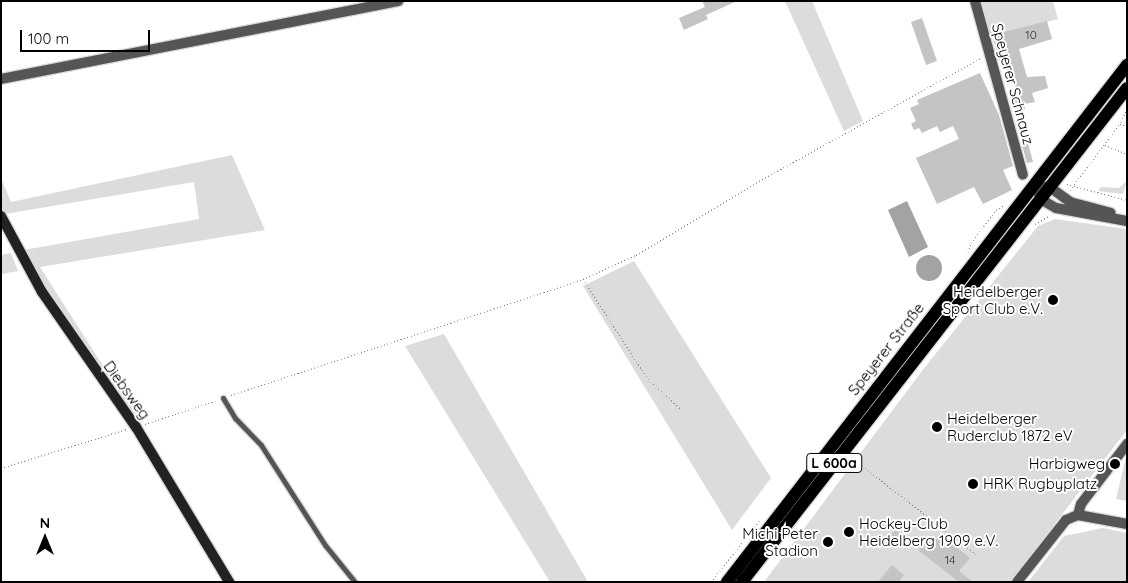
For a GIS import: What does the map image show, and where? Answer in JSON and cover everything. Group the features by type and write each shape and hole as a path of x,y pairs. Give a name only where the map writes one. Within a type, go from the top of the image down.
{"main road":[{"name":"Speyerer Straße","path":"727,582 1127,65"},
{"name":"Speyerer Straße","path":"742,582 988,265 1042,200 1127,88"},
{"name":"Diebsweg","path":"1,216 47,300 136,427 229,582"}],"street":[{"path":"1,79 398,1"},
{"name":"Speyerer Schnauz","path":"975,1 1023,175"},
{"path":"1034,184 1051,188 1070,202 1127,219"},
{"path":"1034,184 1042,200 1056,208 1127,219"},
{"path":"1078,515 1081,504 1127,444"},
{"path":"1017,582 1060,526 1078,515 1127,524"}],"lane":[{"path":"223,398 235,418 261,445 327,548 355,582"}],"path":[{"path":"1,468 136,427 583,279 636,255 759,180 989,54"},
{"path":"1069,191 1070,187 1119,124 1127,109"},
{"path":"1119,124 1127,126"},
{"path":"1104,144 1127,154"},
{"path":"1070,187 1127,200"},
{"path":"975,237 979,240"},
{"path":"583,279 594,291 648,379 681,409"},
{"path":"865,468 976,554"}],"shaded area":[{"path":"785,1 812,1 863,121 844,131"},
{"path":"980,1 1053,1 1058,19 989,36"},
{"path":"232,155 265,230 40,267 105,369 144,422 132,415 47,293 24,250 199,219 194,182 5,214 1,206 1,178 11,202"},
{"path":"1127,181 1123,194 1098,191 1101,187 1119,188"},
{"path":"907,201 928,247 909,257 888,210"},
{"path":"1055,219 1127,229 1127,430 1010,582 764,582 922,371 1038,226"},
{"path":"11,253 18,271 1,274 1,255"},
{"path":"929,255 938,259 942,268 938,277 929,281 920,277 916,268 920,259"},
{"path":"634,261 771,478 732,530 583,286"},
{"path":"444,334 588,582 550,582 405,346"},
{"path":"1127,453 1127,501 1116,499"},
{"path":"1103,528 1127,533 1127,582 1028,582 1064,536"}],"building":[{"path":"702,1 737,1 706,15 708,19 684,30 679,18 705,7"},
{"path":"922,18 937,61 926,65 911,22"},
{"path":"1047,21 1052,39 1019,49 1027,77 1045,76 1048,88 1032,93 1035,102 1024,104 1025,109 1016,112 1012,95 1017,94 1014,79 1008,78 1003,60 999,61 992,35"},
{"path":"980,73 999,115 1013,166 1003,170 1012,190 983,204 974,187 937,204 916,158 959,139 953,126 940,132 937,126 922,133 919,128 914,130 911,124 916,121 910,108 919,104 917,100"},
{"path":"1028,143 1033,162 1027,163 1022,145"},
{"path":"895,530 904,537 900,543 890,536"},
{"path":"940,534 970,558 959,571 973,582 959,582 918,550 929,536 936,540"},
{"path":"892,565 904,575 899,582 878,582"}],"place":[{"name":"Heidelberger Sport Club e.V.","path":"1053,300"},
{"name":"Heidelberger Ruderclub 1872 eV","path":"937,427"},
{"name":"Harbigweg","path":"1115,464"},
{"name":"HRK Rugbyplatz","path":"973,484"},
{"name":"Hockey-Club Heidelberg 1909 e.V.","path":"849,532"},
{"name":"Michi Peter Stadion","path":"828,542"}]}
